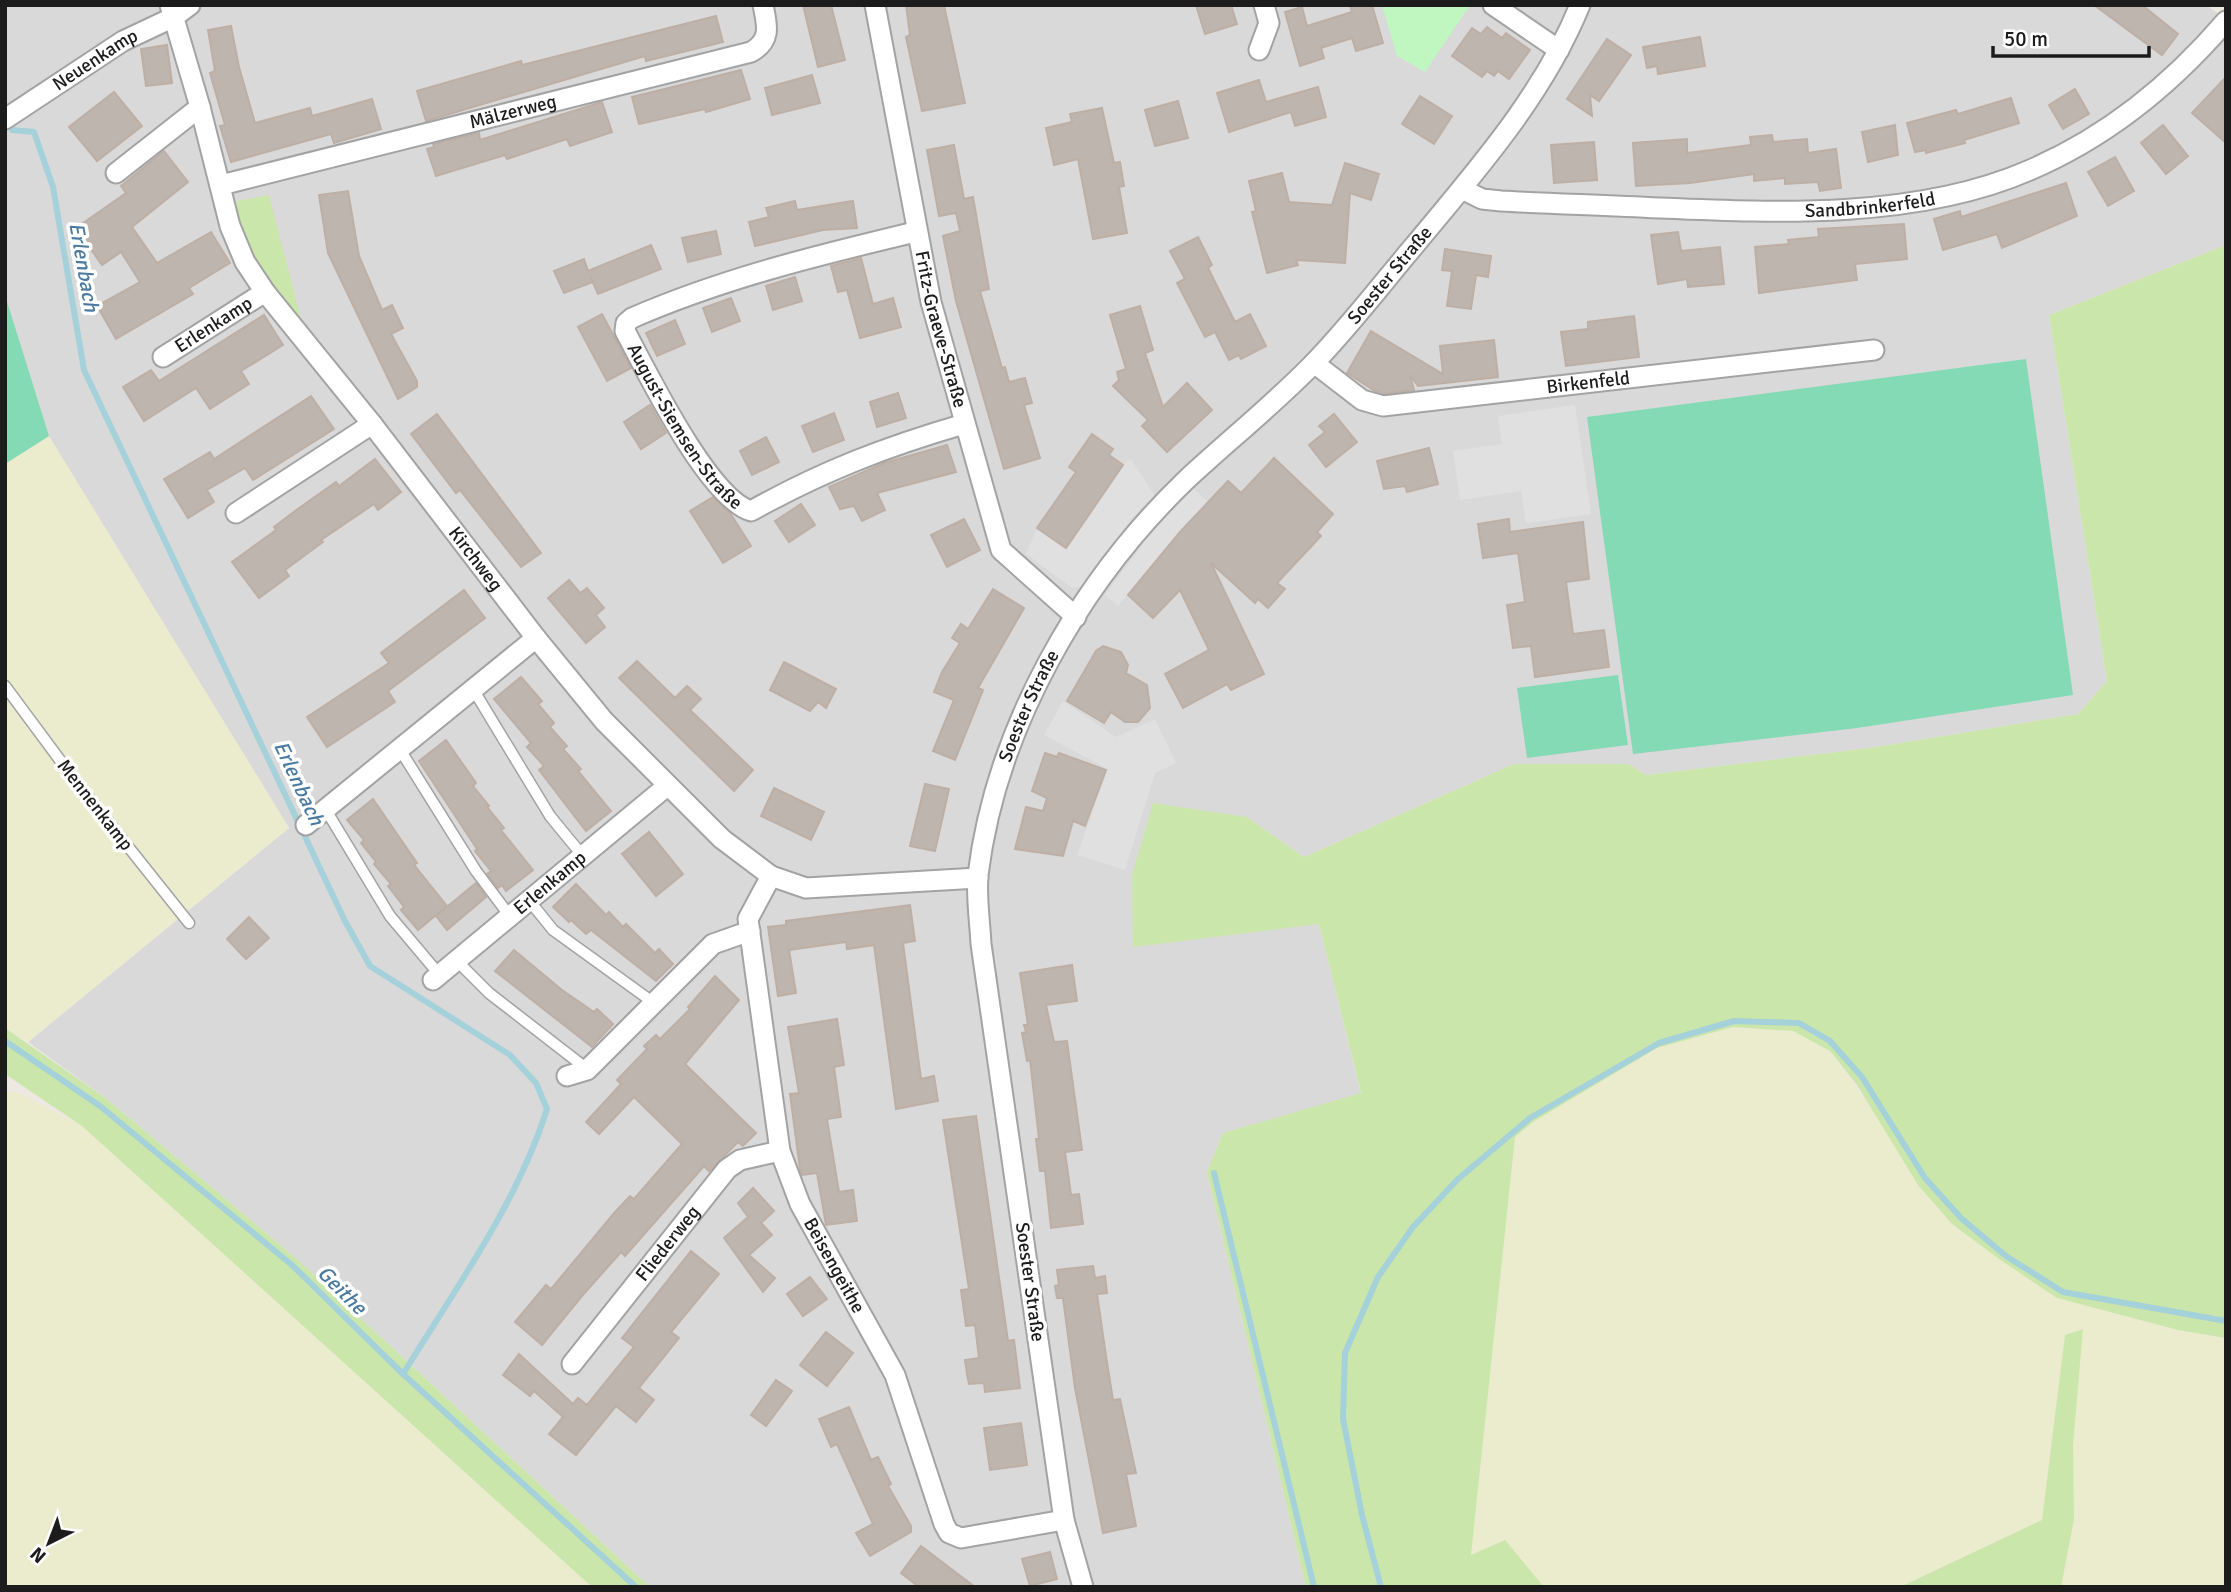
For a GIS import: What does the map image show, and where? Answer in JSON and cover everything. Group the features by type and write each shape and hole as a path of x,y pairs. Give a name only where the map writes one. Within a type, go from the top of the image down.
{"street":[{"name":"Mälzerweg","path":"221,185 751,52 766,40 768,30 763,5"},
{"name":"Fritz-Graeve-Straße","path":"876,5 915,232 930,302 1001,550 1076,617"},
{"path":"1259,50 1269,23 1264,5"},
{"path":"1493,5 1559,50"},
{"name":"Soester Straße","path":"1083,1587 1064,1520 981,944 978,878 986,829 1009,754 1029,700 1076,617 1132,540 1164,503 1314,363 1462,189 1522,110 1559,50 1580,5"},
{"name":"Kirchweg","path":"178,9 230,226 245,262 265,292 372,424 536,638 604,721 722,839 771,876 806,888 978,878"},
{"name":"Neuenkamp","path":"5,119 123,41 178,9"},
{"name":"Sandbrinkerfeld","path":"1462,189 1482,199 1501,201 1760,213 1884,204 1962,191 2027,172 2097,135 2162,87 2195,57 2226,21"},
{"path":"117,173 200,107"},
{"name":"August-Siemsen-Straße","path":"915,232 780,264 727,281 632,318 626,323 625,331 664,405 710,474 728,499 751,511 813,477 889,446 964,424"},
{"name":"Erlenkamp","path":"163,357 265,292"},
{"name":"Birkenfeld","path":"1314,363 1362,400 1383,407 1874,350"},
{"path":"236,513 372,424"},
{"path":"306,825 536,638"},
{"name":"Erlenkamp","path":"436,976 667,786"},
{"name":"Beisengeithe","path":"771,876 748,919 780,1150 800,1204 895,1374 949,1533 961,1538 1064,1520"},
{"path":"567,1076 587,1070 713,944 750,931"},
{"name":"Fliederweg","path":"572,1364 727,1169 740,1160 780,1150"}],"lane":[{"name":"Mennenkamp","path":"5,686 71,775 188,923"},
{"path":"472,689 551,816 582,855"},
{"path":"399,748 476,871 509,915"},
{"path":"326,810 390,916 436,976"},
{"path":"528,900 553,930 654,1003"},
{"path":"455,960 489,993 587,1070"}],"shaded area":[{"path":"5,5 2206,5 2226,19 2226,245 2049,315 2107,681 2078,714 1870,748 1646,775 1628,764 1514,764 1304,857 1247,817 1319,924 1361,1094 1223,1133 1207,1172 1306,1587 650,1587 298,1260 107,1099 28,1042 289,828 49,437 5,464"},
{"path":"1575,405 1591,514 1526,523 1521,491 1460,500 1453,451 1502,444 1498,416"},
{"path":"1131,459 1155,496 1133,517 1083,586 1072,588 1026,554 1037,528"},
{"path":"1192,488 1209,502 1179,532 1118,606 1105,595 1143,543"},
{"path":"1063,701 1116,737 1155,719 1176,763 1155,773 1125,870 1077,855 1108,769 1044,735"}],"green space":[{"path":"1382,5 1470,5 1425,72 1397,56"},
{"path":"269,195 303,327 269,279 263,281 237,219 237,201"},
{"path":"2226,245 2226,1338 2178,1330 2057,1298 1952,1224 1918,1185 1857,1085 1830,1051 1793,1031 1733,1027 1657,1048 1533,1122 1515,1137 1471,1555 1505,1540 1544,1587 1306,1587 1207,1172 1223,1133 1361,1093 1319,924 1133,947 1132,875 1153,803 1247,817 1304,857 1514,764 1628,764 1646,775 1870,748 2078,714 2107,681 2049,315"},
{"path":"5,295 49,436 5,464"},
{"path":"2026,359 2073,695 1857,728 1633,754 1587,417"},
{"path":"49,436 289,828 28,1042 5,1028 5,464"},
{"path":"1618,675 1628,745 1527,758 1517,688"},
{"path":"1733,1027 1793,1031 1830,1051 1873,1111 2178,1330 2226,1338 2226,1587 2060,1587 2074,1519 2073,1445 2082,1329 2065,1335 2042,1520 1900,1587 1544,1587 1505,1540 1471,1555 1515,1137 1533,1122 1657,1048"},
{"path":"5,1028 107,1099 298,1260 650,1587 592,1587 82,1126 5,1074"},
{"path":"5,1092 17,1092 82,1126 592,1587 5,1587"},
{"path":"2083,1329 2073,1445 2074,1519 2061,1587 1900,1587 2042,1520 2065,1335"}],"building":[{"path":"803,5 831,5 845,60 818,67"},
{"path":"906,5 944,5 965,103 922,111 906,37 910,35"},
{"path":"1196,5 1231,5 1237,24 1205,34"},
{"path":"1350,5 1372,5 1383,43 1356,51 1352,38 1321,48 1324,58 1300,66 1285,12 1302,7 1307,26 1352,12"},
{"path":"2094,5 2142,5 2178,34 2162,55"},
{"path":"716,16 723,42 646,61 645,56 426,121 417,91 521,61 522,65"},
{"path":"231,26 255,123 310,108 312,116 372,99 381,129 334,143 331,134 231,162 220,126 225,125 210,73 215,71 208,30"},
{"path":"1487,27 1502,38 1506,33 1530,50 1509,79 1498,71 1494,76 1487,71 1482,77 1452,56 1472,28 1481,34"},
{"path":"1700,37 1705,66 1658,74 1657,66 1647,68 1643,47"},
{"path":"1607,39 1631,55 1599,101 1590,95 1592,116 1567,99"},
{"path":"167,45 172,83 146,86 141,49"},
{"path":"741,70 750,99 706,112 705,109 639,124 632,97"},
{"path":"812,75 820,103 772,115 765,88"},
{"path":"2226,77 2226,143 2192,113"},
{"path":"1259,80 1266,102 1318,87 1326,117 1295,126 1291,112 1229,132 1217,93"},
{"path":"2075,89 2089,114 2063,129 2049,105"},
{"path":"114,92 142,126 97,161 69,127"},
{"path":"1420,96 1452,116 1434,144 1402,124"},
{"path":"2011,98 2019,123 1964,140 1965,143 1926,153 1926,150 1915,152 1907,123 1956,110 1958,114"},
{"path":"1178,101 1188,138 1155,146 1145,110"},
{"path":"602,102 612,132 570,146 567,139 507,159 505,155 436,176 427,149 434,147 433,144 479,133 480,140"},
{"path":"1102,108 1114,163 1120,162 1124,186 1119,187 1127,233 1093,239 1078,159 1054,165 1046,128 1072,122 1070,114"},
{"path":"1895,125 1898,155 1868,162 1862,132"},
{"path":"2163,125 2188,156 2166,174 2141,143"},
{"path":"1772,135 1773,142 1807,139 1808,153 1836,149 1841,188 1820,191 1818,182 1785,184 1785,178 1754,181 1754,174 1690,183 1636,186 1633,143 1687,139 1687,153 1751,145 1750,137"},
{"path":"1594,142 1597,180 1554,183 1551,145"},
{"path":"954,145 964,199 973,197 989,289 980,291 1002,368 1005,367 1009,382 1025,378 1032,403 1024,405 1040,458 1004,469 956,301 943,236 960,231 956,213 939,216 927,150"},
{"path":"164,151 188,182 132,227 157,263 211,232 230,263 189,288 193,294 116,339 97,306 140,282 121,252 102,265 76,228 126,193 121,186"},
{"path":"2115,157 2134,191 2108,206 2088,172"},
{"path":"1345,163 1379,174 1371,200 1350,193 1345,263 1296,260 1298,265 1267,273 1252,212 1256,211 1249,181 1282,173 1289,202 1332,205"},
{"path":"2066,183 2077,216 2002,248 1997,234 1943,250 1934,219 1960,211 1961,217"},
{"path":"348,191 359,256 382,310 392,305 403,328 391,334 417,381 417,387 398,399 328,253 319,195"},
{"path":"795,201 797,210 853,201 857,228 823,230 755,246 749,222 769,217 766,208"},
{"path":"1904,224 1907,259 1855,264 1857,280 1759,293 1755,247 1789,244 1788,240 1819,237 1818,229"},
{"path":"716,231 721,254 688,262 682,238"},
{"path":"1678,232 1681,251 1720,247 1724,284 1688,287 1687,279 1658,284 1651,235"},
{"path":"1198,237 1212,265 1208,268 1235,322 1250,314 1266,346 1241,359 1239,355 1229,360 1215,332 1205,337 1177,283 1185,279 1170,251"},
{"path":"651,245 661,269 598,294 593,282 564,293 554,271 584,259 588,271"},
{"path":"1445,249 1491,256 1488,277 1476,275 1471,309 1447,306 1452,271 1442,270"},
{"path":"861,258 873,304 893,298 901,327 860,338 847,290 838,292 831,266"},
{"path":"795,277 802,301 773,310 766,286"},
{"path":"731,298 740,321 712,332 703,308"},
{"path":"1140,306 1153,350 1145,353 1163,407 1187,383 1212,410 1167,452 1142,426 1148,420 1113,386 1119,380 1117,372 1126,369 1110,315"},
{"path":"602,314 631,368 607,381 578,327"},
{"path":"264,315 283,345 241,371 249,384 210,409 196,388 144,421 123,387 151,370 159,381"},
{"path":"1634,316 1639,357 1566,366 1561,332 1588,329 1588,322"},
{"path":"675,320 685,344 657,356 646,333"},
{"path":"1371,331 1443,374 1440,346 1494,340 1498,377 1418,386 1410,375 1414,390 1384,394 1375,391 1347,373"},
{"path":"898,393 906,418 877,427 870,402"},
{"path":"311,396 334,429 253,480 245,468 207,490 214,502 188,518 164,479 210,452 214,459"},
{"path":"650,405 666,433 641,449 624,422"},
{"path":"834,413 844,440 813,452 802,426"},
{"path":"437,414 541,553 521,567 460,490 456,493 411,434"},
{"path":"1334,414 1357,442 1326,467 1309,445 1325,432 1319,426"},
{"path":"1092,434 1113,449 1109,455 1123,465 1066,548 1037,528 1076,472 1069,467"},
{"path":"766,437 779,462 752,475 740,451"},
{"path":"947,445 956,472 877,493 885,510 862,521 854,506 840,509 829,487 884,463"},
{"path":"1429,448 1438,484 1407,492 1405,486 1384,489 1377,461"},
{"path":"1274,458 1333,514 1317,532 1321,536 1277,583 1285,589 1268,608 1258,599 1255,603 1211,563 1264,674 1231,690 1227,684 1183,708 1165,674 1209,650 1180,590 1153,618 1128,595 1180,532 1228,481 1241,493"},
{"path":"375,459 401,492 378,510 374,504 321,540 323,542 285,570 289,576 259,598 232,562 276,530 274,527 295,511 336,482 339,486"},
{"path":"713,497 730,513 751,546 723,563 690,511"},
{"path":"801,504 815,525 789,542 775,521"},
{"path":"964,519 980,550 947,567 931,535"},
{"path":"1509,519 1510,532 1583,522 1589,579 1566,582 1573,634 1604,630 1609,667 1535,677 1531,646 1513,648 1507,605 1525,602 1518,553 1483,558 1478,524"},
{"path":"569,580 580,593 587,588 604,608 596,615 605,627 586,643 548,598"},
{"path":"993,589 1024,608 978,688 983,690 955,760 933,751 954,700 934,692 942,672 960,643 952,638 961,624 968,629"},
{"path":"464,590 485,618 388,691 395,702 327,747 307,717 389,663 381,653"},
{"path":"1103,646 1121,652 1128,665 1126,673 1147,685 1150,708 1138,722 1125,722 1111,712 1104,723 1067,701 1096,651"},
{"path":"637,661 675,698 687,686 701,699 690,710 753,770 734,791 619,678"},
{"path":"784,662 836,689 826,708 818,702 810,711 770,690"},
{"path":"521,677 542,701 538,704 554,723 550,727 567,746 563,749 611,811 586,831 539,770 544,766 527,747 531,743 494,699"},
{"path":"446,740 476,783 473,786 504,828 501,830 533,870 506,891 502,885 498,888 487,874 491,871 475,851 477,849 419,761"},
{"path":"1045,753 1057,757 1059,753 1106,770 1085,826 1073,821 1063,856 1015,849 1026,807 1043,811 1047,798 1032,791"},
{"path":"925,784 949,789 935,851 910,846"},
{"path":"774,788 824,812 811,840 761,816"},
{"path":"373,799 417,863 414,865 447,906 418,930 401,910 404,907 388,886 391,884 361,843 364,840 347,820"},
{"path":"649,832 683,874 656,896 622,854"},
{"path":"476,883 486,897 447,930 436,916"},
{"path":"576,884 606,915 609,912 623,927 626,924 655,953 659,949 673,964 656,981 591,930 586,934 553,907"},
{"path":"910,905 915,941 903,943 921,1079 934,1076 938,1101 896,1109 874,945 847,949 846,942 789,950 796,993 778,996 768,927 786,925 786,921"},
{"path":"249,917 269,938 246,959 227,939"},
{"path":"514,950 562,990 594,1012 597,1009 613,1024 592,1047 495,971"},
{"path":"1072,965 1077,1001 1046,1005 1054,1042 1067,1041 1082,1150 1065,1152 1071,1195 1079,1194 1083,1224 1051,1228 1045,1171 1040,1171 1036,1139 1039,1139 1030,1060 1027,1061 1022,1033 1026,1032 1024,1025 1028,1025 1020,973"},
{"path":"715,976 739,1000 685,1064 756,1133 743,1146 738,1142 709,1171 704,1166 625,1256 621,1252 542,1345 515,1322 546,1285 551,1289 615,1212 630,1196 634,1199 682,1144 634,1097 599,1134 586,1122 621,1084 617,1080 647,1049 644,1046 656,1035 660,1039 690,1009 688,1007"},
{"path":"837,1019 844,1065 834,1067 841,1117 827,1119 839,1192 853,1190 857,1221 826,1225 817,1173 802,1175 800,1169 790,1094 799,1093 788,1027"},
{"path":"976,1116 1008,1341 1014,1340 1020,1388 985,1392 984,1383 969,1384 967,1374 965,1360 979,1358 975,1325 966,1326 961,1290 969,1289 943,1120"},
{"path":"753,1188 774,1211 761,1223 772,1235 749,1255 775,1278 763,1292 724,1238 748,1217 738,1203"},
{"path":"691,1251 719,1274 671,1332 679,1338 639,1388 654,1400 636,1422 616,1406 576,1455 549,1434 563,1417 534,1391 530,1396 503,1375 519,1354 573,1404 578,1398 587,1405 634,1347 622,1338"},
{"path":"1093,1266 1095,1278 1105,1276 1107,1293 1097,1294 1106,1356 1113,1400 1120,1399 1136,1473 1126,1474 1136,1526 1103,1533 1075,1388 1063,1298 1057,1298 1055,1286 1059,1285 1057,1270"},
{"path":"810,1277 827,1299 803,1316 787,1294"},
{"path":"826,1332 853,1353 827,1386 800,1365"},
{"path":"776,1380 792,1391 766,1426 751,1415"},
{"path":"849,1407 871,1460 878,1457 891,1484 888,1486 911,1526 911,1532 870,1556 856,1533 873,1524 837,1444 831,1447 819,1419"},
{"path":"1021,1423 1027,1465 990,1470 984,1428"},
{"path":"921,1546 975,1587 919,1587 901,1573"},
{"path":"1050,1552 1057,1579 1030,1586 1022,1559"}],"waterway":[{"name":"Erlenbach","path":"12,130 34,132 53,187 84,370 345,921 370,966 510,1055 536,1083 547,1109 535,1144 502,1212 403,1374"},
{"path":"1381,1587 1362,1515 1343,1419 1345,1353 1378,1277 1413,1227 1458,1179 1530,1118 1659,1043 1734,1021 1799,1023 1830,1041 1862,1077 1925,1178 1961,1218 2006,1256 2063,1292 2226,1321"},
{"name":"Geithe","path":"5,1041 100,1106 292,1265 403,1374 636,1587"},
{"path":"1214,1173 1314,1587"}]}
